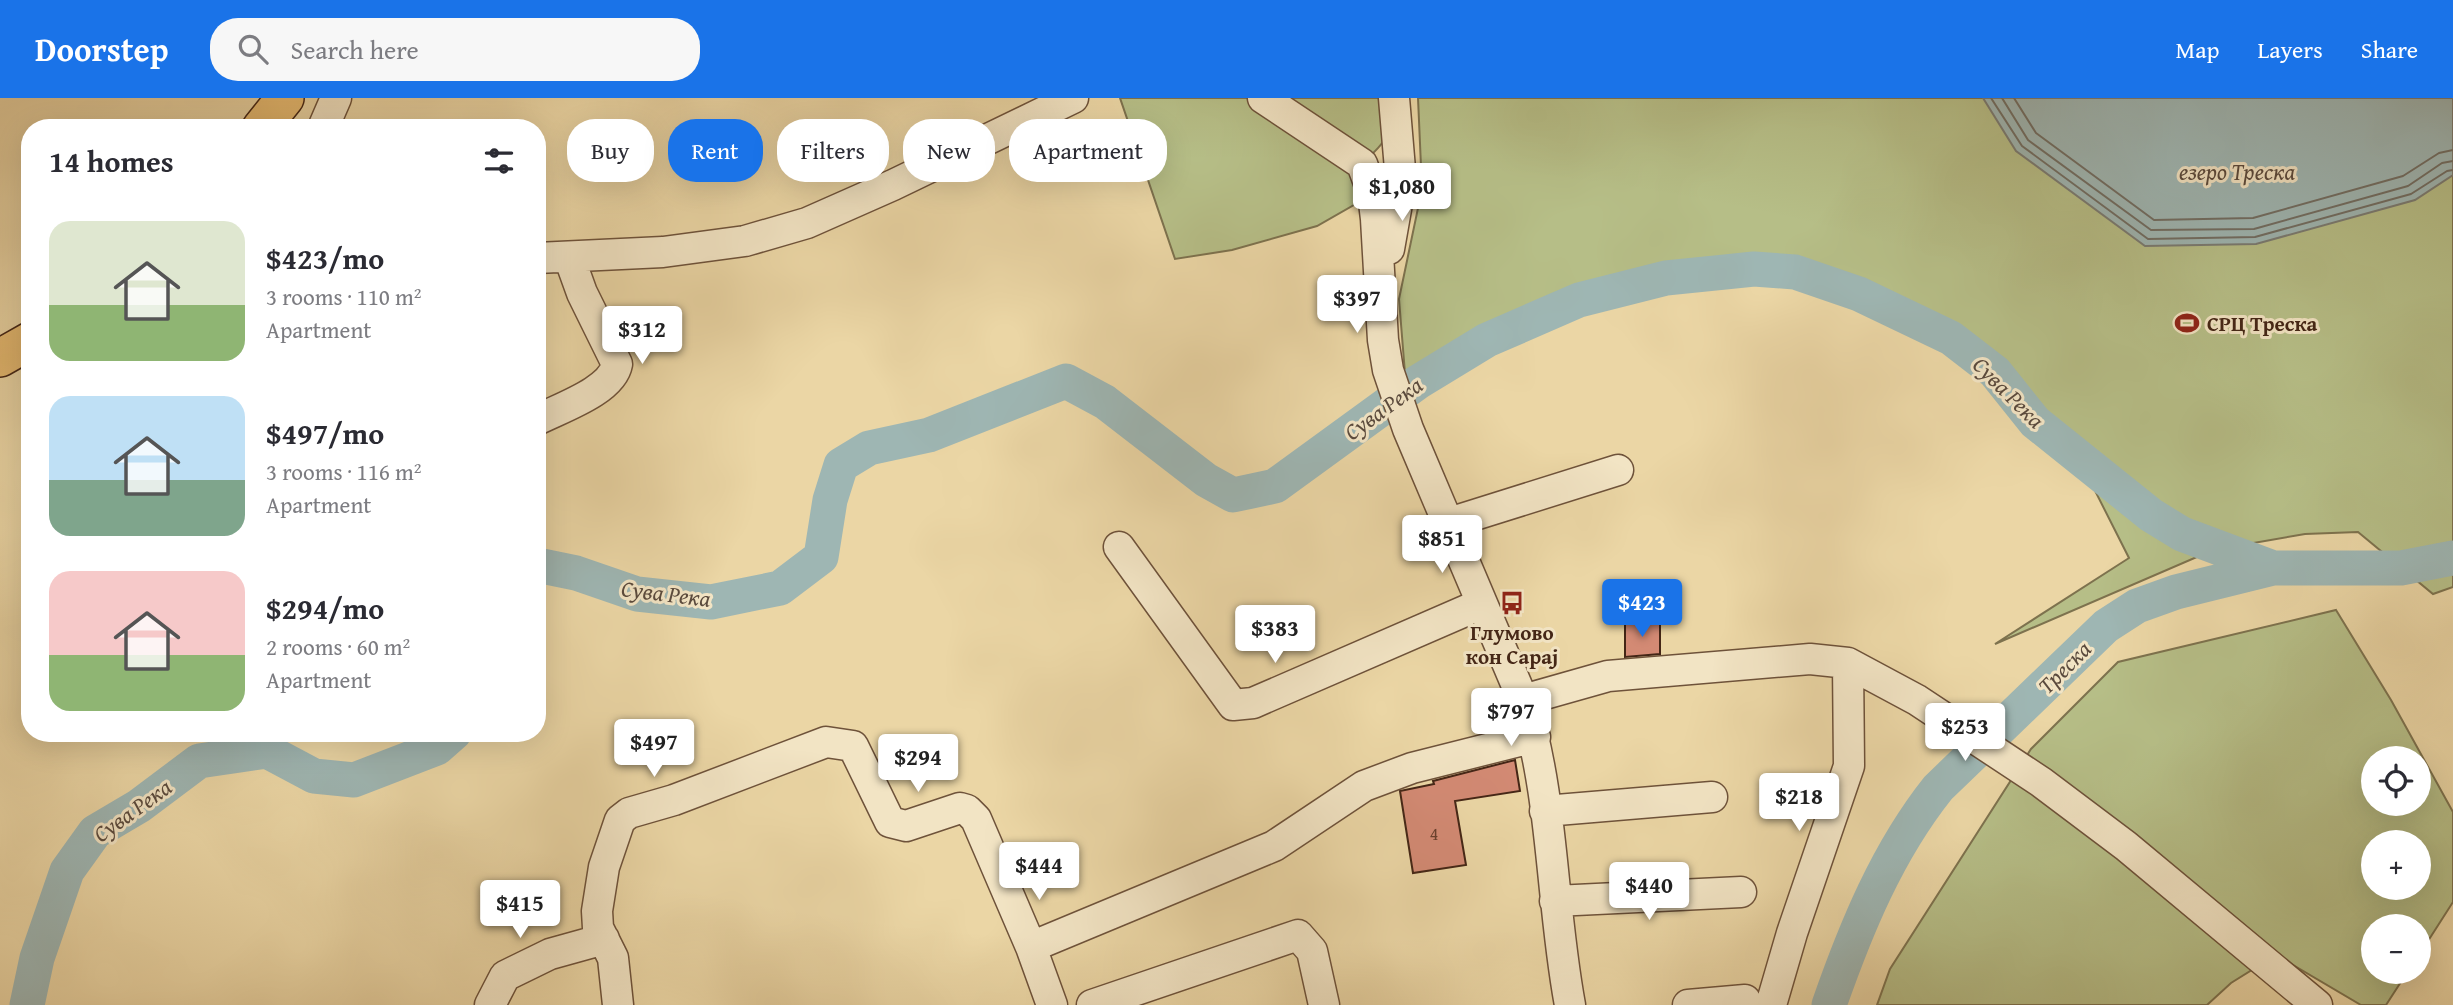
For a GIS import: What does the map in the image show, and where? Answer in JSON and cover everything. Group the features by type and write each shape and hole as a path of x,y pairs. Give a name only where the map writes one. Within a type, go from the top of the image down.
{"main road":[{"path":"268,119 285,98"},
{"path":"0,358 21,346"}],"street":[{"path":"327,119 336,98"},
{"path":"546,258 663,252 745,241 807,223 893,185 1073,98"},
{"path":"1262,98 1362,164 1375,206 1382,340 1388,370 1408,429 1523,700 1535,737 1560,954 1570,1005"},
{"path":"1362,164 1382,146 1392,130 1394,104"},
{"path":"1381,294 1401,181 1394,104"},
{"path":"546,415 603,386 615,375 617,365 582,293 569,257"},
{"path":"1449,523 1618,470"},
{"path":"1119,547 1233,705 1253,703 1481,604"},
{"path":"1523,700 1608,677 1810,659 1848,663 1917,700 2041,782 2126,846 2317,1005"},
{"path":"1688,1005 1758,1002 1792,933 1849,766 1848,663"},
{"path":"1031,947 1274,846 1364,786 1412,768 1535,737"},
{"path":"618,1005 613,958 598,928 597,911 604,867 620,820 629,813 674,800 826,742 853,746 890,822 906,825 953,809 967,810 976,819 1031,947 1052,1005"},
{"path":"1545,811 1712,797"},
{"path":"1555,901 1741,892"},
{"path":"1092,1005 1298,935 1312,951 1324,1005"},
{"path":"490,1005 505,976 550,954 604,939"}],"green space":[{"path":"1120,98 1394,98 1392,120 1387,135 1362,164 1373,194 1317,226 1232,250 1175,259 1149,182 1167,182 1167,119 1127,119"},
{"name":"СРЦ Треска","path":"1418,98 2453,98 2453,587 2433,594 2358,532 2305,534 2213,550 1995,644 2129,558 2075,451 2014,396 1883,294 1759,273 1638,288 1488,347 1406,386 1399,299 1422,189"},
{"path":"2336,610 2416,746 2361,746 2361,816 2431,816 2431,772 2453,812 2453,902 2431,936 2431,914 2361,914 2361,984 2400,984 2386,1005 2361,1005 2276,955 2231,983 2207,1005 1877,1005 1890,969 2031,749 2118,662"}],"water":[{"name":"езеро Треска","path":"1983,98 2453,98 2453,175 2415,200 2256,244 2145,246 2016,151"}],"building":[{"path":"1660,622 1660,654 1625,657 1625,623"},
{"path":"1515,760 1520,791 1455,801 1466,865 1413,873 1400,791"}],"waterway":[{"name":"Сува Река","path":"546,567 576,573 637,594 711,602 780,588 821,557 830,500 841,465 869,448 929,435 1066,381 1105,402 1206,480 1233,495 1275,486 1418,382 1487,340 1579,300 1666,278 1754,269 1795,272 1859,294 1951,338 1995,372 2035,422 2151,515 2182,534 2273,568"},
{"name":"Треска","path":"1829,1005 1862,919 1888,864 1938,788 2106,626 2137,606 2176,592 2273,568 2401,568 2453,558"},
{"name":"Сува Река","path":"27,1005 37,958 67,871 95,832 139,806 199,761 267,751 314,776 354,780 437,748 444,742"}],"place":[{"name":"СРЦ Треска","path":"2187,323"},
{"name":"Глумово кон Сарај","path":"1512,603"}]}
